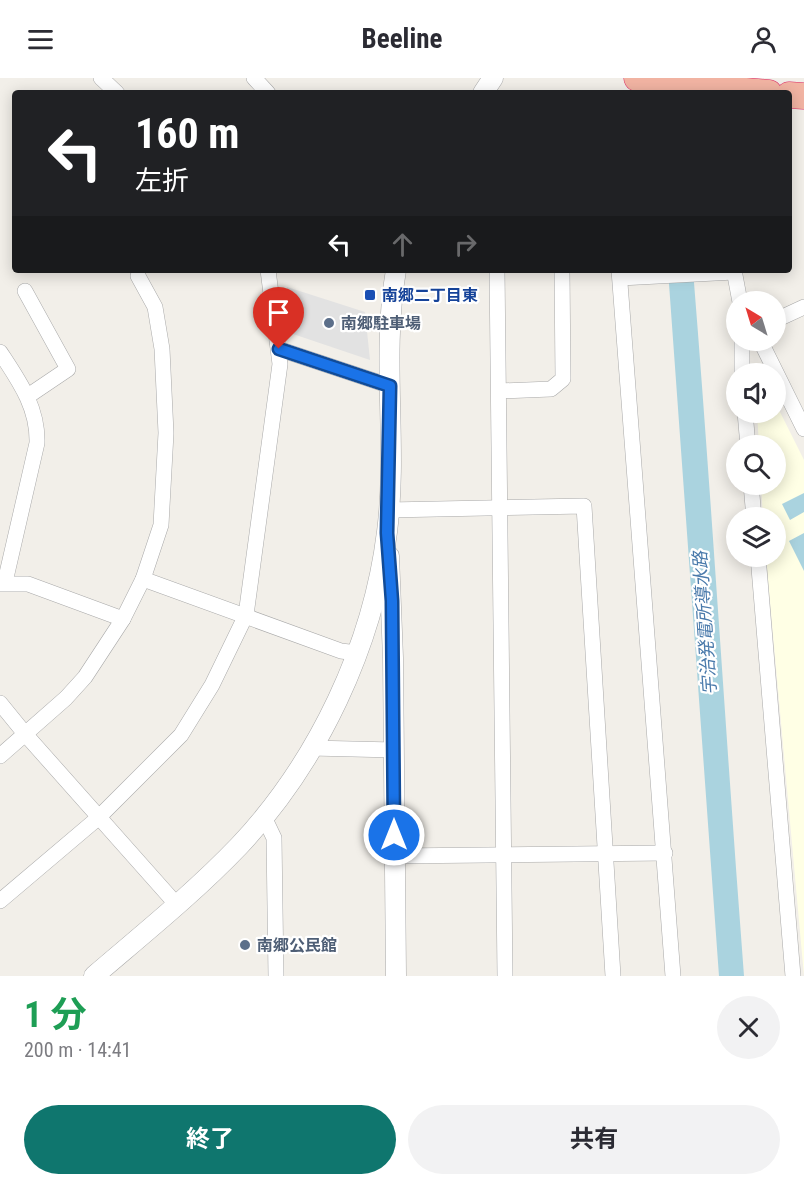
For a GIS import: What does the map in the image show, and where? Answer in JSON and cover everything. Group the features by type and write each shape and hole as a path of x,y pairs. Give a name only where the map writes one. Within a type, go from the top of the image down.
{"highway":[{"path":"638,78 666,84 726,90"}],"street":[{"path":"101,78 114,90"},
{"path":"254,78 265,90"},
{"path":"0,901 98,818 180,735 212,685 246,615 280,364 268,273"},
{"path":"94,976 177,905 240,845 264,817 311,748 343,686 371,610 387,533 390,386 388,326 396,273"},
{"path":"497,273 505,976"},
{"path":"499,391 551,389 563,380 562,273"},
{"path":"673,976 619,274 646,276 698,273"},
{"path":"734,273 738,291"},
{"path":"0,756 26,735 85,677 123,619 143,579 161,525 166,433 162,349 155,307 138,276"},
{"path":"25,291 68,369 28,396"},
{"path":"786,315 804,307"},
{"path":"279,349 390,386"},
{"path":"767,351 799,404 804,429"},
{"path":"0,352 28,396 38,423 37,443 3,583 28,584 123,619"},
{"path":"389,510 584,506 613,976"},
{"path":"387,533 393,658 396,976"},
{"path":"759,567 793,976"},
{"path":"143,579 341,651 357,653 369,649 393,658"},
{"path":"0,703 98,818 177,905"},
{"path":"311,748 394,750"},
{"path":"264,817 274,838 274,974"},
{"path":"394,856 665,853"}],"shaded area":[{"name":"南郷駐車場","path":"287,287 365,312 370,360 293,334"},
{"path":"758,423 786,423 804,460 804,976 767,567 786,567 786,507 762,507 762,495 786,495 786,435 758,435"}],"water":[{"name":"宇治発電所導水路","path":"668,273 693,273 706,446 744,976 719,976"},
{"path":"804,493 804,512 790,520 786,507 782,504"},
{"path":"804,533 804,571 789,541"}],"place":[{"name":"南郷二丁目東","path":"370,295"},
{"name":"南郷駐車場","path":"329,323"},
{"name":"南郷公民館","path":"245,945"}],"route":[{"path":"279,349 390,386 390,484 387,533 392,601 394,835"}]}
